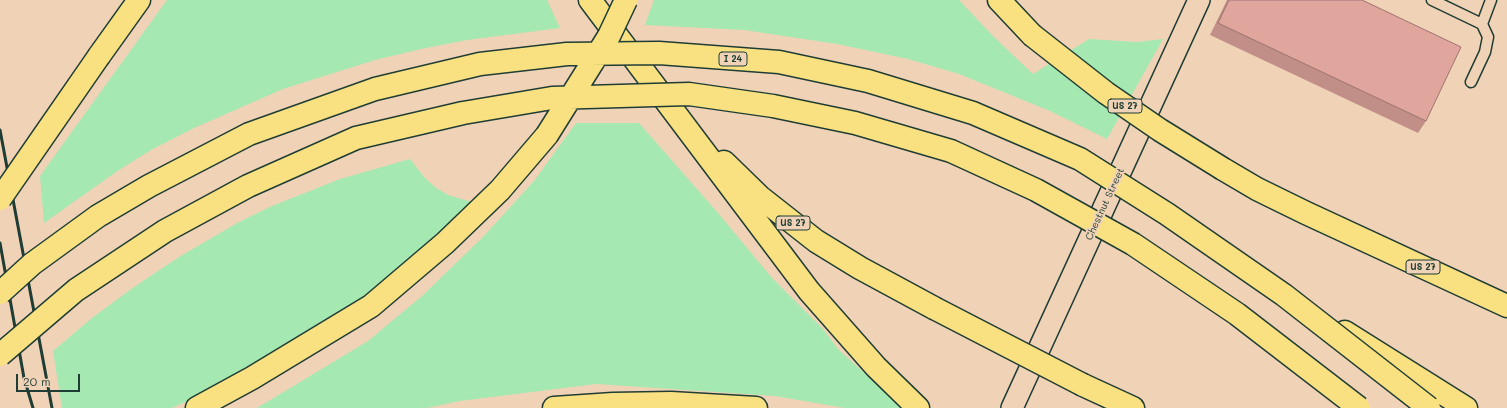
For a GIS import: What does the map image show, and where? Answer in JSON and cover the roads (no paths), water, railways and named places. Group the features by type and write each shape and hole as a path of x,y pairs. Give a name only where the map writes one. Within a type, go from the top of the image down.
{"highway":[{"path":"0,199 139,0"},
{"name":"US 27","path":"590,0 672,111 760,197 816,241 860,268 934,308 1083,385 1133,408"},
{"path":"197,408 252,378 371,306 445,243 500,190 546,135 609,36 626,0"},
{"name":"US 27","path":"999,0 1032,35 1106,93 1160,130 1223,169 1257,189 1500,302"},
{"name":"I 24","path":"0,293 32,264 98,216 148,186 248,134 375,90 480,64 567,54 659,53 779,62 868,81 973,113 1080,160 1167,214 1284,295 1429,408"},
{"path":"0,355 76,290 165,231 248,186 356,138 463,113 552,98 689,94 773,106 855,123 951,151 1036,190 1133,244 1237,314 1359,408"},
{"path":"672,111 808,291 870,362 918,408"},
{"path":"1284,295 1466,408"},
{"path":"554,408 612,404 671,403 756,408"}],"street":[{"name":"Chestnut Street","path":"1012,408 1199,0"}],"lane":[{"path":"1432,0 1482,24 1488,37 1485,52 1471,82"},
{"path":"1482,24 1492,0"}],"railway":[{"path":"0,130 52,408"},
{"path":"0,243 24,378 33,408"}]}
